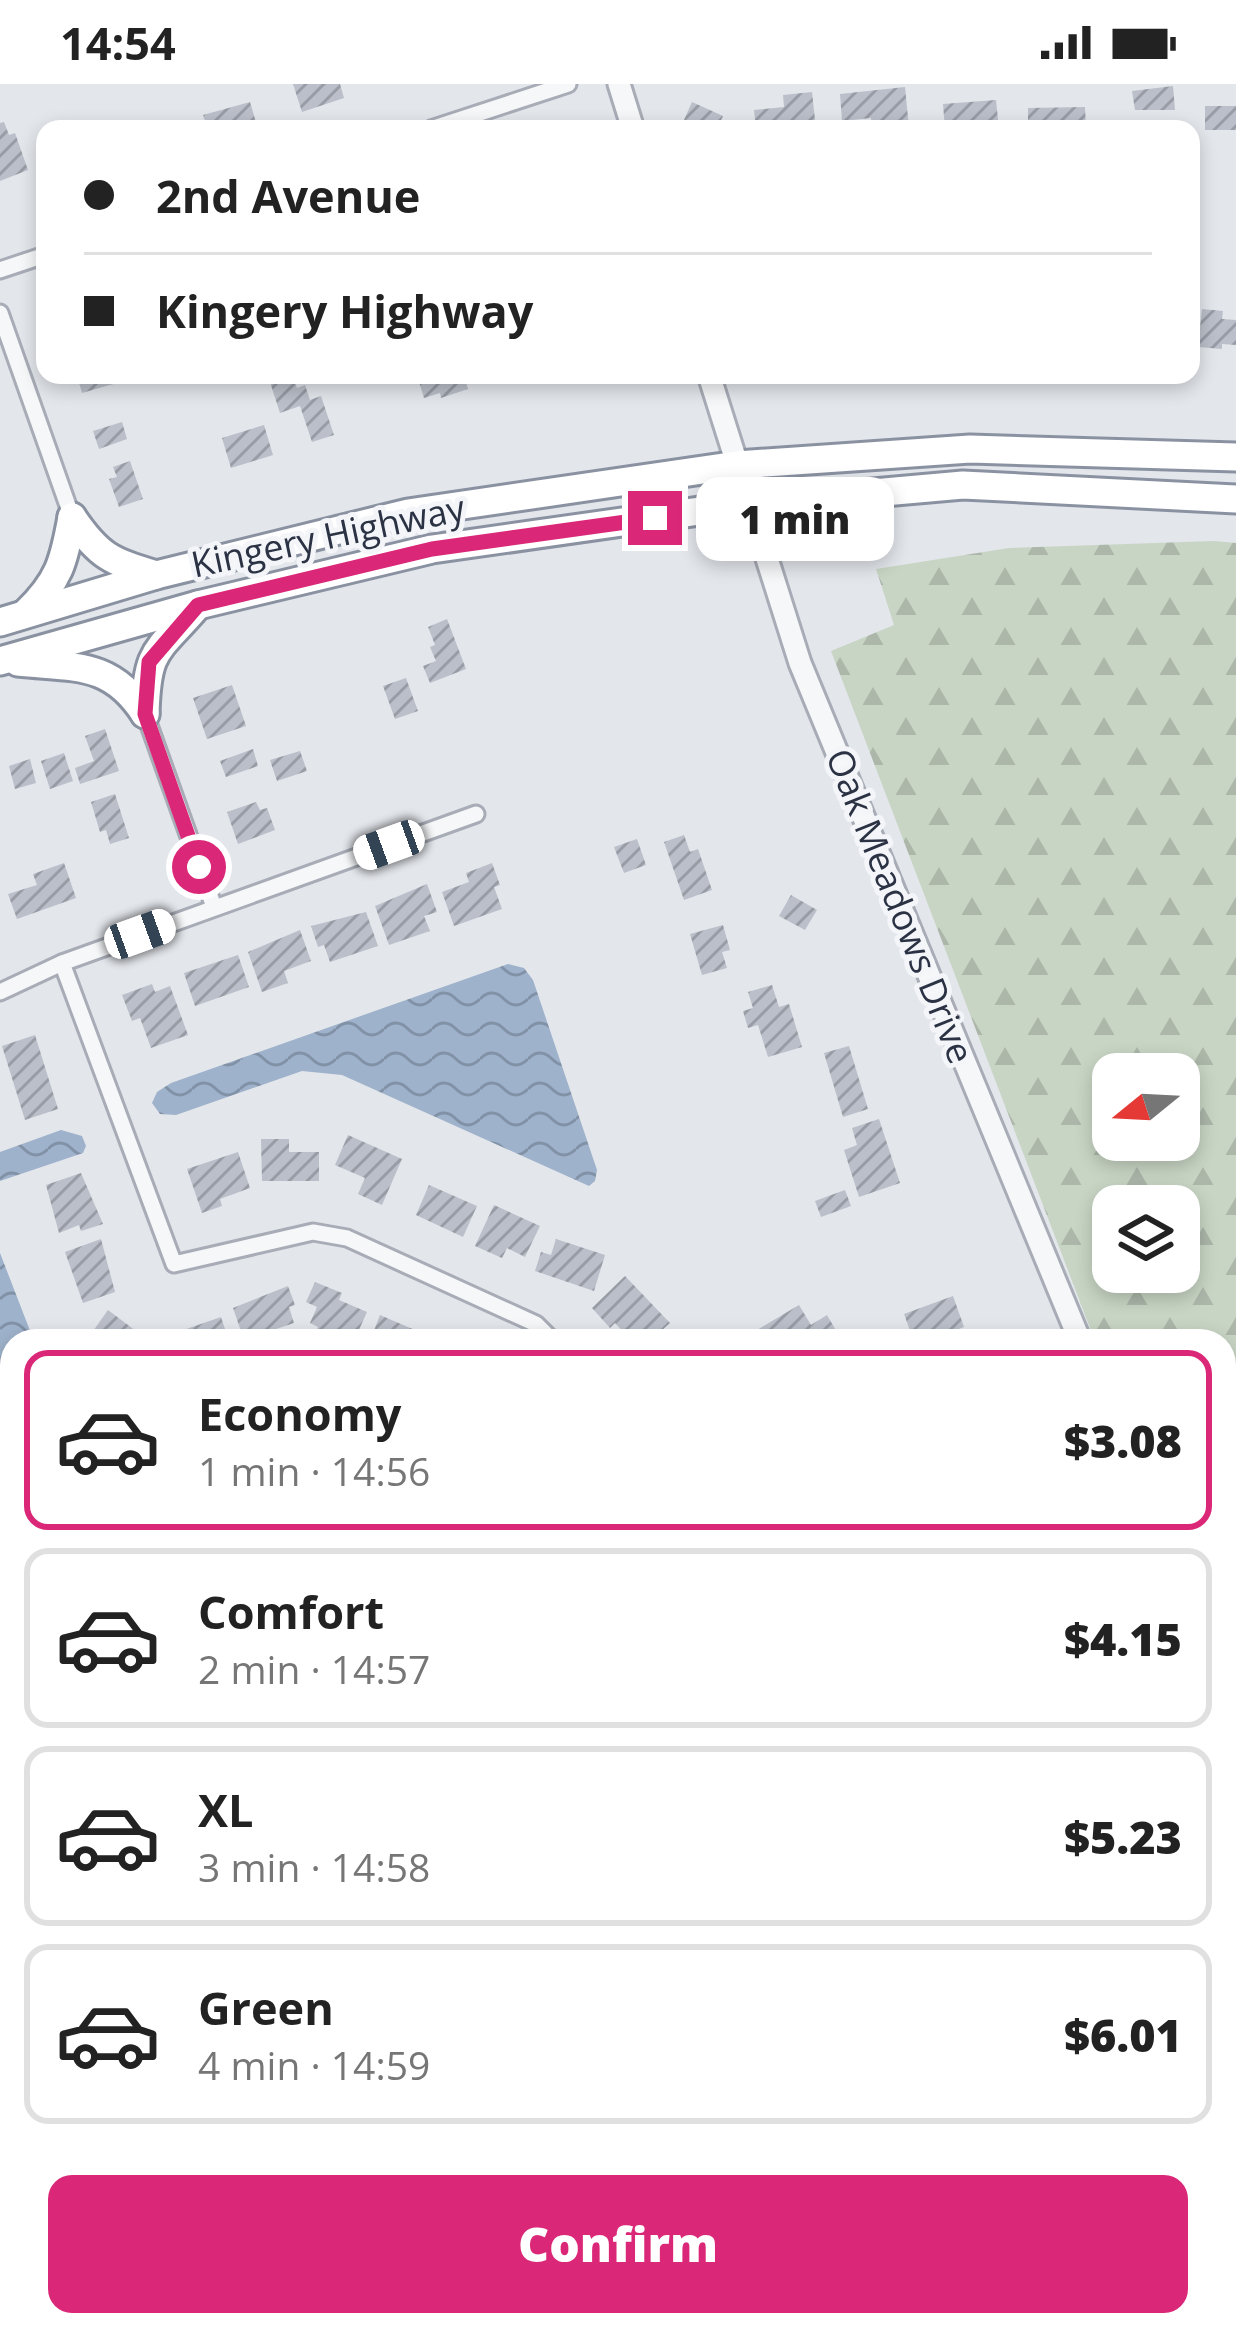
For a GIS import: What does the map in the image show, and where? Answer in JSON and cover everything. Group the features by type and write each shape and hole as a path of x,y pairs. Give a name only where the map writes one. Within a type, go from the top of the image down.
{"highway":[{"name":"Kingery Highway","path":"12,618 156,574 408,513 737,465 970,449 1236,457"},
{"name":"Kingery Highway","path":"1,661 198,605 432,549 748,504 963,485 1236,499"},
{"path":"72,517 109,561 156,574"},
{"path":"12,618 50,589 59,572 72,517"},
{"path":"145,714 149,662 198,605"},
{"path":"1,661 101,671 122,683 145,714"}],"street":[{"path":"458,120 568,84"},
{"path":"619,84 630,120"},
{"path":"0,270 36,258"},
{"path":"0,313 72,517"},
{"name":"Oak Meadows Drive","path":"712,384 808,682 1075,1329"},
{"path":"145,714 214,907"},
{"path":"0,992 62,963 476,814"},
{"path":"62,963 175,1264 313,1232 347,1238 541,1329"}],"green space":[{"path":"1236,543 1236,1329 1090,1329 831,651 894,625 876,569 1009,548"}],"water":[{"path":"508,964 524,968 533,980 597,1170 589,1186 342,1075 302,1071 176,1115 160,1114 152,1103 157,1092 171,1083"},
{"path":"61,1130 82,1136 83,1153 0,1181 0,1152"},
{"path":"0,1253 29,1329 0,1329"}],"building":[{"path":"293,84 340,84 344,98 302,112"},
{"path":"1173,86 1175,110 1135,110 1132,91"},
{"path":"905,87 908,120 842,120 840,94"},
{"path":"812,92 815,120 755,120 754,110 784,107 783,95"},
{"path":"996,100 998,120 944,120 943,104"},
{"path":"250,102 255,120 205,120 203,115"},
{"path":"692,102 723,116 721,120 684,120"},
{"path":"1205,106 1236,106 1236,130 1205,130"},
{"path":"1085,107 1086,120 1028,120 1028,108"},
{"path":"4,122 9,135 15,133 28,170 0,181 0,123"},
{"path":"1202,309 1223,311 1222,319 1236,320 1236,345 1200,347"},
{"path":"80,384 113,384 82,393"},
{"path":"271,384 305,385 310,400 321,396 334,435 312,442 300,406 280,413"},
{"path":"420,384 467,384 468,389 441,398 440,393 424,398"},
{"path":"122,422 127,439 99,449 93,431"},
{"path":"264,425 273,455 231,468 222,438"},
{"path":"130,461 143,499 119,507 109,479 117,477 113,467"},
{"path":"447,619 466,669 430,683 423,666 436,661 428,627"},
{"path":"406,678 418,711 395,719 383,686"},
{"path":"232,685 246,726 207,739 193,698"},
{"path":"105,729 119,771 80,784 75,768 94,761 85,736"},
{"path":"253,749 258,766 226,777 220,761"},
{"path":"300,751 307,771 277,781 270,760"},
{"path":"64,753 73,781 50,789 41,761"},
{"path":"30,759 36,783 15,789 9,766"},
{"path":"115,794 129,838 110,844 106,830 100,832 91,802"},
{"path":"256,802 260,810 267,808 275,830 238,844 227,812"},
{"path":"684,835 690,852 698,849 712,890 684,900 664,842"},
{"path":"637,839 646,865 624,873 614,847"},
{"path":"64,863 76,898 17,919 8,894 37,885 33,874"},
{"path":"492,863 502,909 454,926 442,892 469,882 466,873"},
{"path":"427,884 437,912 424,916 430,931 389,945 375,906"},
{"path":"791,895 817,910 805,930 779,916"},
{"path":"366,912 378,946 330,962 324,945 318,947 311,926"},
{"path":"723,925 730,950 722,952 727,968 702,975 690,934"},
{"path":"300,930 311,961 284,971 288,983 262,992 248,952"},
{"path":"238,955 249,987 195,1006 184,973"},
{"path":"152,984 155,992 170,986 188,1035 151,1048 140,1018 132,1021 122,995"},
{"path":"772,985 779,1007 789,1004 802,1047 768,1057 758,1025 748,1028 743,1011 753,1008 748,992"},
{"path":"35,1035 58,1109 25,1120 2,1046"},
{"path":"849,1046 868,1109 843,1117 824,1053"},
{"path":"879,1119 900,1183 859,1197 844,1150 857,1145 852,1128"},
{"path":"348,1135 402,1159 382,1205 358,1194 365,1178 335,1165"},
{"path":"261,1139 289,1139 289,1152 319,1152 319,1181 262,1181"},
{"path":"238,1152 250,1188 220,1199 222,1206 202,1213 187,1169"},
{"path":"81,1173 103,1224 81,1231 79,1225 59,1233 46,1185"},
{"path":"429,1185 477,1206 463,1237 416,1215"},
{"path":"845,1190 851,1206 821,1217 815,1201"},
{"path":"494,1205 540,1226 525,1257 507,1248 502,1258 475,1246"},
{"path":"101,1239 115,1292 83,1303 65,1252"},
{"path":"556,1239 605,1255 594,1291 535,1271 541,1252 551,1255"},
{"path":"625,1276 670,1323 663,1329 621,1329 615,1323 610,1328 592,1308"},
{"path":"315,1282 342,1293 339,1300 367,1312 359,1329 317,1329 310,1323 317,1307 306,1302"},
{"path":"288,1286 295,1305 289,1307 294,1323 276,1329 240,1329 233,1308"},
{"path":"953,1296 964,1327 909,1329 904,1314"},
{"path":"799,1305 811,1325 827,1315 835,1329 759,1329"},
{"path":"108,1310 133,1329 95,1329"},
{"path":"380,1315 412,1329 375,1329"},
{"path":"221,1317 225,1329 186,1329"}],"route":[{"path":"199,867 145,714 149,662 198,605 432,549 655,518"}]}
